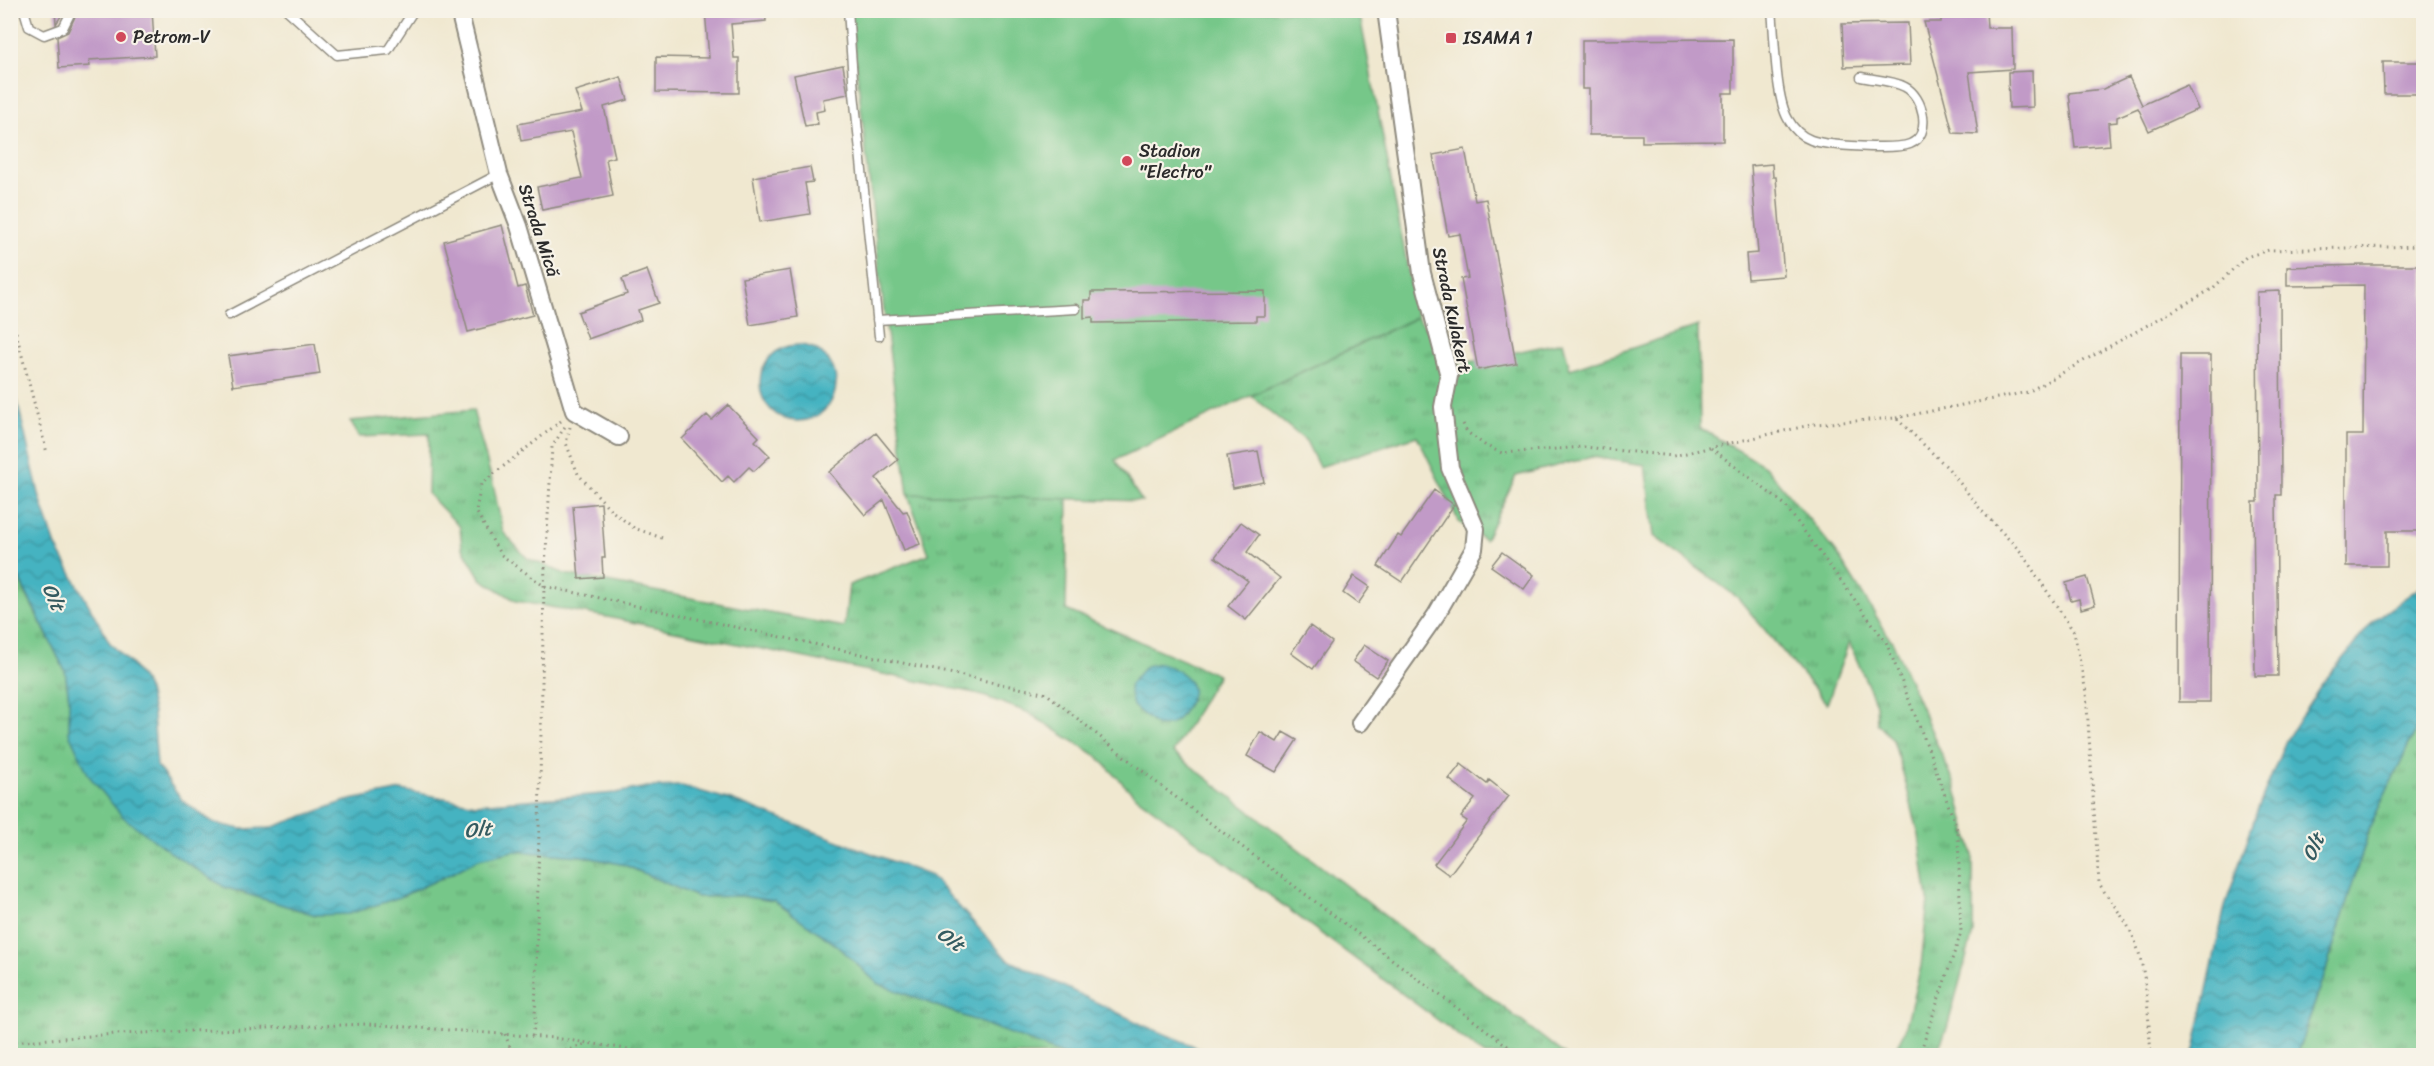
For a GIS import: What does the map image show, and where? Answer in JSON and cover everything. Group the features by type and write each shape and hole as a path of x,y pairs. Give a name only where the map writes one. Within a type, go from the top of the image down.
{"street":[{"name":"Strada Mică","path":"459,10 499,174 519,226 574,411"},
{"name":"Strada Kulakert","path":"1360,723 1436,615 1474,549 1476,529 1450,468 1444,438 1443,407 1449,376 1422,273 1386,10"},
{"path":"574,411 619,438"}],"lane":[{"path":"24,10 29,27 44,35 63,28 72,10"},
{"path":"287,10 337,55 388,50 416,10"},
{"path":"848,10 879,336"},
{"path":"1772,10 1782,103 1787,118 1797,132 1810,140 1830,145 1896,146 1910,144 1918,139 1922,131 1923,116 1919,103 1907,88 1888,81 1861,77"},
{"path":"229,315 499,174"},
{"path":"877,320 1076,309"}],"path":[{"path":"1463,423 1467,432 1486,446 1502,453 1584,447 1673,456 1815,424 1896,418 2028,392 2211,289 2246,257 2269,250 2424,246"},
{"path":"10,309 47,453"},
{"path":"574,411 566,443 578,474 612,511 634,528 662,538"},
{"path":"574,411 481,484 476,511 500,554 544,586 1047,694 1161,786 1521,1056"},
{"path":"532,1036 535,1024 544,586 552,447 574,411"},
{"path":"1896,418 1947,468 1981,510 2021,552 2074,632 2086,692 2099,883 2110,903 2130,930 2142,968 2151,1056"},
{"path":"1711,448 1784,504 1886,642 1958,832 1961,933 1919,1056"},
{"path":"10,1042 128,1033 357,1024 532,1036 673,1056"},
{"path":"504,1034 511,1050 507,1056"},
{"path":"548,1056 588,1043"}],"green space":[{"name":"Stadion \"Electro\"","path":"850,11 1359,11 1417,317 1115,460 1142,501 908,494 884,311"},
{"path":"1417,317 1456,365 1563,342 1570,369 1698,326 1700,428 1765,466 1836,552 1893,643 1955,785 1973,855 1973,933 1947,1028 1936,1055 1892,1055 1905,1030 1921,966 1928,900 1919,835 1893,740 1877,723 1876,704 1849,642 1827,704 1738,598 1654,536 1645,465 1592,457 1516,476 1485,540 1459,522 1417,436 1319,467 1306,441 1251,396"},
{"path":"473,410 503,532 527,558 565,574 844,627 849,585 929,554 908,494 1068,497 1066,610 1218,675 1173,752 1565,1055 1485,1055 1133,794 1097,756 1027,712 975,693 607,617 516,601 481,579 462,547 460,527 428,494 429,434 359,437 350,421"},
{"path":"10,562 65,671 69,698 224,887 316,915 400,897 478,859 513,851 582,856 625,865 697,897 740,896 774,901 839,947 877,983 1065,1055 11,1055"},
{"path":"2423,724 2423,1055 2296,1056 2322,983 2371,824 2414,734"}],"water":[{"path":"791,345 805,345 819,351 830,362 836,376 833,398 825,410 805,421 791,421 777,415 766,404 760,390 760,376 766,362 777,351"},
{"name":"Olt","path":"11,375 40,498 56,546 110,643 132,665 147,686 153,713 157,766 182,800 214,823 241,829 270,828 346,801 401,790 476,804 616,793 647,787 682,786 731,800 931,876 1007,959 1145,1026 1216,1055 1065,1055 877,983 839,947 774,901 740,896 697,897 625,865 582,856 513,851 479,859 400,897 349,914 316,915 224,887 170,852 123,817 89,776 69,733 69,698 65,671 11,562"},
{"name":"Olt","path":"2423,585 2423,724 2414,734 2371,824 2322,983 2296,1055 2193,1055 2225,906 2257,811 2286,740 2322,684 2373,621"},
{"path":"1160,663 1184,675 1190,683 1192,692 1186,708 1174,722 1157,726 1133,706 1129,689 1130,684 1146,666"}],"building":[{"path":"55,10 65,10 56,24"},
{"name":"Petrom-V","path":"78,10 152,10 155,56 89,60 90,66 59,68 57,37 68,32"},
{"path":"705,10 765,10 766,21 731,24 734,58 739,58 739,93 656,92 656,57 709,58"},
{"path":"1941,10 1986,10 1987,28 2012,28 2013,69 1969,72 1978,134 1953,133 1924,22 1941,22"},
{"path":"1908,23 1910,65 1844,67 1842,24"},
{"path":"1733,39 1733,93 1723,93 1723,141 1642,142 1642,135 1589,135 1589,89 1582,89 1582,40"},
{"path":"2383,62 2424,62 2424,94 2384,94"},
{"path":"843,65 848,94 823,99 825,110 816,112 818,124 805,126 794,75"},
{"path":"2032,71 2033,107 2009,108 2008,72"},
{"path":"621,77 628,100 604,107 615,157 606,159 613,196 542,210 537,187 582,178 571,132 521,141 518,124 582,112 575,91"},
{"path":"2129,77 2142,105 2187,85 2198,109 2149,131 2138,108 2117,117 2117,122 2108,123 2110,145 2075,148 2069,93 2103,89"},
{"path":"1465,149 1475,201 1486,199 1516,363 1478,370 1461,279 1468,278 1460,234 1448,236 1433,155"},
{"path":"1772,164 1773,177 1776,177 1784,276 1748,279 1746,254 1758,253 1751,166"},
{"path":"810,167 813,182 805,183 810,214 760,222 753,177"},
{"path":"502,225 518,288 525,286 533,315 468,332 444,241"},
{"path":"2424,265 2424,531 2387,531 2387,566 2346,566 2346,435 2363,435 2364,285 2287,286 2287,267"},
{"path":"647,270 659,303 638,310 641,320 588,339 578,312 627,294 622,279"},
{"path":"790,270 798,317 750,325 742,278"},
{"path":"1265,291 1265,316 1256,316 1256,321 1093,323 1093,317 1084,318 1084,300 1091,300 1091,292"},
{"path":"2280,291 2281,495 2276,495 2278,676 2255,676 2253,502 2258,502 2257,292"},
{"path":"315,344 320,374 233,386 228,356"},
{"path":"2180,355 2211,355 2210,702 2179,702"},
{"path":"728,405 759,437 755,441 770,456 754,471 749,467 734,482 728,476 722,482 682,439 707,415 712,420"},
{"path":"876,433 898,460 876,478 903,512 907,511 920,544 904,550 884,500 865,515 829,472"},
{"path":"1258,451 1264,482 1233,488 1227,456"},
{"path":"1434,490 1454,505 1402,582 1378,566 1398,535 1401,537"},
{"path":"601,503 605,558 602,558 603,577 579,579 573,506"},
{"path":"1241,522 1259,535 1247,552 1280,578 1246,620 1228,606 1248,581 1215,557"},
{"path":"1502,552 1534,575 1524,589 1491,566"},
{"path":"1354,576 1370,587 1358,604 1343,593"},
{"path":"2087,577 2095,605 2081,609 2079,599 2071,601 2066,583"},
{"path":"1310,626 1332,642 1313,669 1291,653"},
{"path":"1364,645 1388,661 1376,677 1353,661"},
{"path":"1260,732 1277,742 1283,732 1297,740 1276,772 1247,756"},
{"path":"1461,764 1487,784 1489,780 1509,796 1449,875 1434,864 1467,821 1461,817 1475,799 1449,779"}],"place":[{"name":"Petrom-V","path":"121,37"},
{"name":"ISAMA 1","path":"1451,38"},
{"name":"Stadion \"Electro\"","path":"1127,161"}]}
